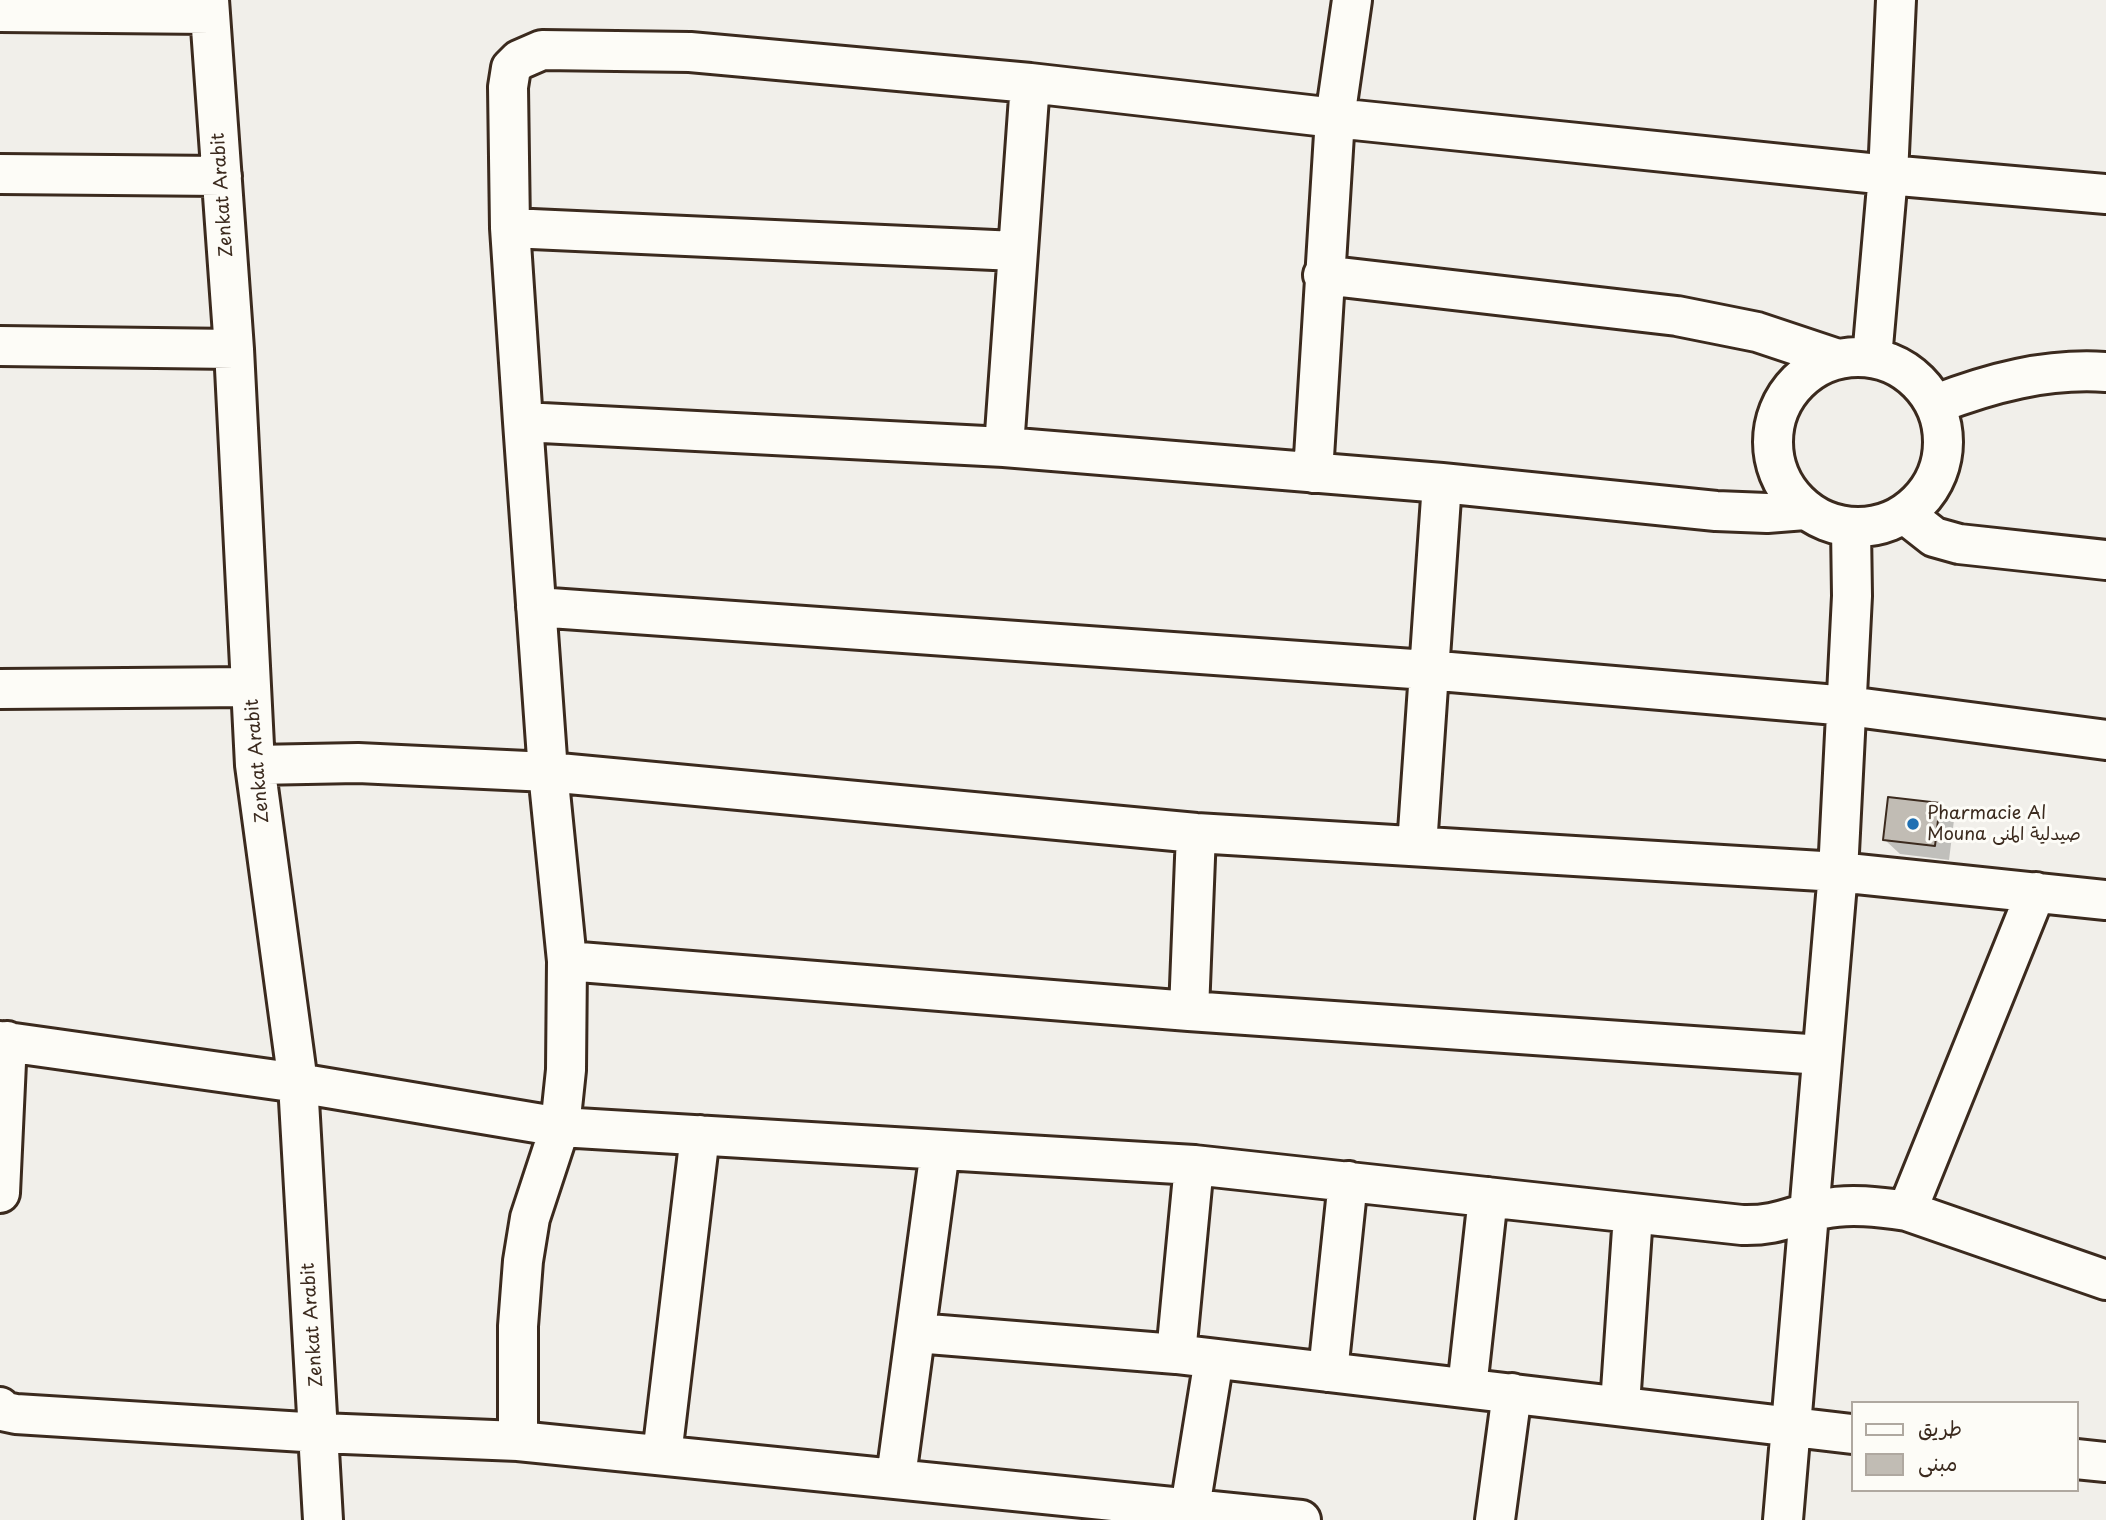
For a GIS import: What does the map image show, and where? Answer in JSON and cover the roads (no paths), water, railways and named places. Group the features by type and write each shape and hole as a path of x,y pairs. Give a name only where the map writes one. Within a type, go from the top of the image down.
{"street":[{"path":"1313,473 1323,275 1335,118 1352,0"},
{"path":"1855,358 1888,175 1896,0"},
{"path":"0,12 209,7"},
{"name":"Zenkat Arabit","path":"209,7 234,349 255,765 298,1083 323,1520"},
{"path":"519,1441 518,1326 523,1261 530,1218 560,1127 566,1070 567,961 548,772 510,228 508,112 511,68 528,54 542,50 690,52 1030,83 1335,118 1888,175 2106,194"},
{"path":"1004,447 1030,83"},
{"path":"0,174 222,176"},
{"path":"510,228 1016,251"},
{"path":"1323,275 1677,316 1757,332 1855,358 1911,374 1936,404 1945,441 1936,478 1906,515 1884,524 1852,528 1828,522 1805,510 1781,480 1772,443 1780,406 1804,375 1855,358"},
{"path":"0,346 234,349"},
{"path":"1936,404 1984,386 2028,375 2106,372"},
{"path":"523,422 1004,447 1442,483 1716,511 1766,513 1805,510"},
{"path":"1417,846 1427,670 1442,483"},
{"path":"1906,515 1934,537 1959,544 2106,560"},
{"path":"1783,1520 1838,872 1848,705 1852,528"},
{"path":"536,607 1427,670 1848,705 2106,740"},
{"path":"0,689 251,687"},
{"path":"255,765 358,763 548,772 1196,834 1838,872 2106,900"},
{"path":"1189,1010 1196,834"},
{"path":"1906,1210 2036,892"},
{"path":"567,961 1189,1010 1822,1055"},
{"path":"0,1193 4,1041 298,1083 560,1127 1194,1165 1633,1215 1768,1225 1811,1212 1850,1207 1906,1210 2106,1280"},
{"path":"662,1455 699,1135"},
{"path":"896,1477 940,1150"},
{"path":"1176,1354 1194,1165"},
{"path":"1328,1372 1348,1181"},
{"path":"1467,1388 1488,1197"},
{"path":"1620,1405 1633,1215"},
{"path":"916,1333 1176,1354 1850,1434"},
{"path":"1189,1514 1214,1359"},
{"path":"1495,1520 1512,1393"},
{"path":"0,1407 2,1411 16,1414 320,1433 519,1441 896,1477 1189,1514 1301,1520"},
{"path":"2078,1459 2106,1462"}],"place":[{"name":"Pharmacie Al Mouna صيدلية المنى","path":"1913,824"}]}
